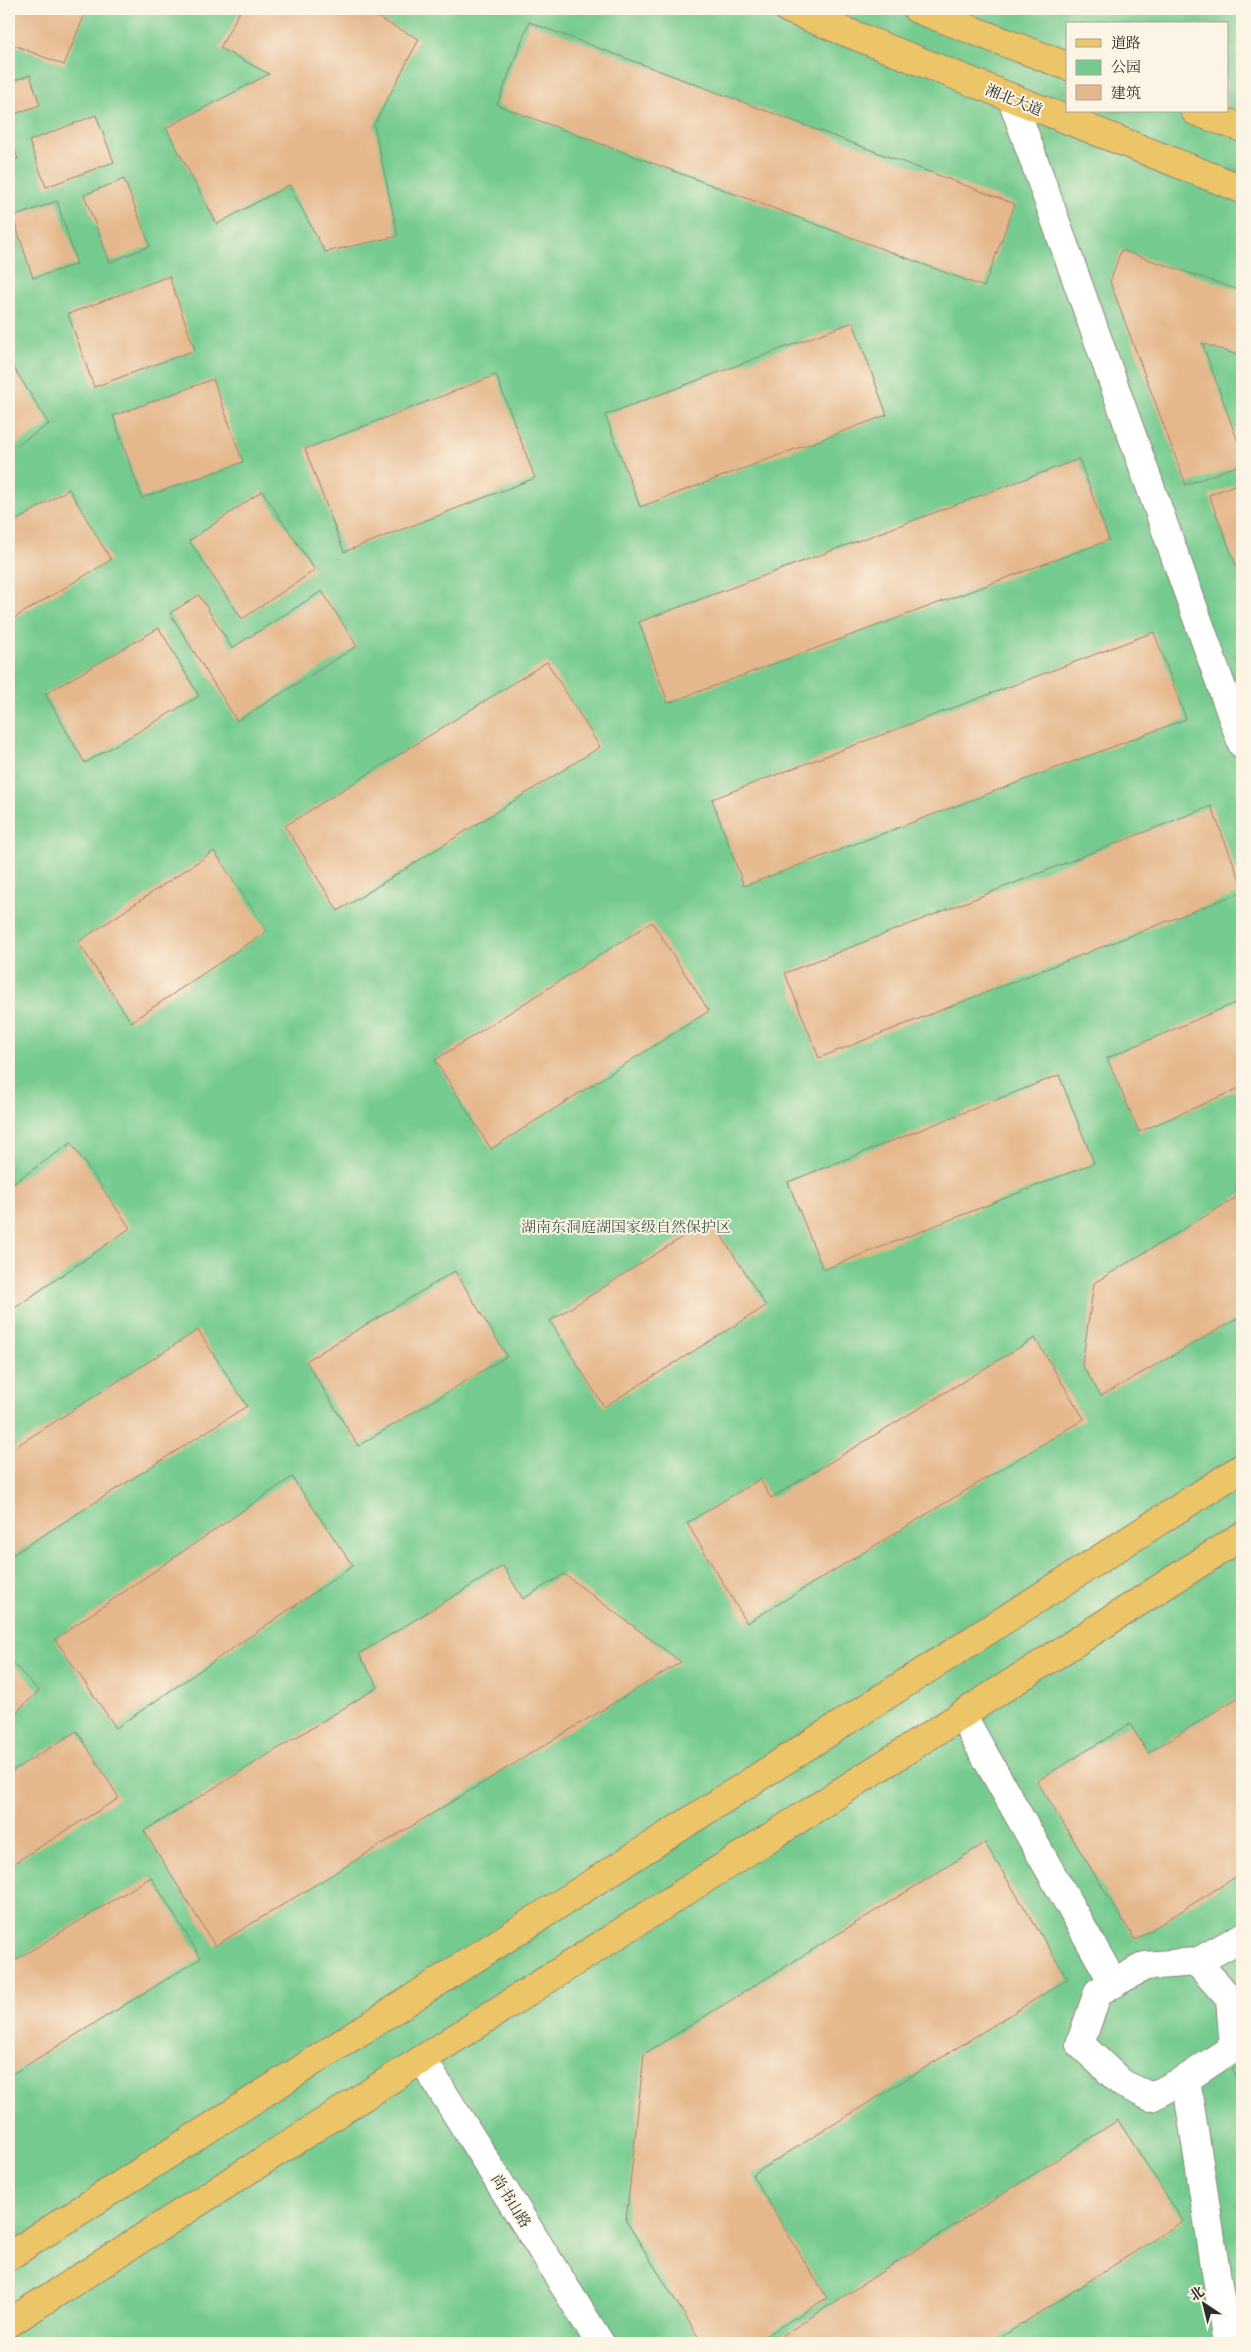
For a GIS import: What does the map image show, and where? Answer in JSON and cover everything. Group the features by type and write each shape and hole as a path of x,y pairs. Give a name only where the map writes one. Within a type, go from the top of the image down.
{"main road":[{"name":"湘北大道","path":"788,9 1242,189"},
{"path":"917,9 1066,66"},
{"path":"1198,112 1242,128"},
{"path":"9,2256 1242,1468"},
{"path":"9,2323 1242,1536"}],"street":[{"path":"1012,99 1242,744"},
{"path":"962,1715 1114,1984"},
{"path":"1197,1962 1230,1999 1234,2047 1186,2079 1150,2097 1123,2084 1080,2044 1098,1992 1145,1966 1197,1962 1242,1937"},
{"name":"尚书山路","path":"422,2059 600,2343"},
{"path":"1186,2079 1227,2343"}],"green space":[{"name":"湖南东洞庭湖国家级自然保护区","path":"9,9 1242,9 1242,2343 9,2343"}],"building":[{"path":"9,9 87,9 64,65 9,43"},
{"path":"241,9 361,9 419,39 374,125 398,236 325,252 289,185 217,224 166,128 269,74 220,48"},
{"path":"529,22 1015,204 984,287 497,105"},
{"path":"30,75 40,105 9,116 9,82"},
{"path":"96,115 114,162 46,187 29,141"},
{"path":"9,132 18,159 9,162"},
{"path":"124,179 150,246 110,262 84,195"},
{"path":"57,201 77,264 33,278 13,217"},
{"path":"1121,250 1242,291 1242,339 1237,355 1202,343 1242,453 1242,464 1186,485 1110,282"},
{"path":"169,276 195,350 94,387 68,314"},
{"path":"853,322 887,415 640,507 605,415"},
{"path":"9,360 49,424 9,450"},
{"path":"496,375 535,478 344,552 305,449"},
{"path":"213,379 243,462 142,498 113,416"},
{"path":"1079,459 1109,540 668,703 639,622"},
{"path":"1242,482 1242,581 1209,495"},
{"path":"69,489 111,560 9,621 9,525"},
{"path":"262,491 315,570 242,619 189,541"},
{"path":"322,591 357,646 237,721 170,613 199,595 232,648"},
{"path":"159,628 199,696 85,763 45,694"},
{"path":"1154,632 1186,719 744,886 712,799"},
{"path":"547,662 600,747 338,911 285,826"},
{"path":"1211,806 1242,885 1242,892 819,1058 785,973"},
{"path":"214,851 267,931 131,1022 78,942"},
{"path":"652,922 709,1011 491,1149 435,1060"},
{"path":"1237,1002 1242,1013 1242,1087 1139,1132 1107,1058"},
{"path":"1059,1075 1094,1163 823,1270 788,1182"},
{"path":"71,1143 130,1228 9,1312 9,1186"},
{"path":"1242,1194 1242,1316 1101,1396 1082,1365 1094,1283"},
{"path":"711,1219 766,1306 604,1407 550,1321"},
{"path":"455,1271 507,1356 358,1446 306,1361"},
{"path":"198,1330 247,1406 9,1557 9,1451"},
{"path":"1035,1338 1084,1419 747,1623 687,1523 760,1479 771,1498"},
{"path":"292,1477 353,1566 116,1728 55,1639"},
{"path":"503,1566 523,1599 564,1574 681,1662 215,1946 144,1831 378,1687 359,1654"},
{"path":"9,1659 39,1691 9,1719"},
{"path":"1242,1695 1242,1873 1135,1940 1037,1781 1130,1724 1148,1753"},
{"path":"77,1731 119,1798 9,1866 9,1773"},
{"path":"985,1843 1068,1979 752,2175 827,2298 754,2343 702,2343 626,2221 644,2054"},
{"path":"151,1877 201,1958 9,2076 9,1964"},
{"path":"1242,2064 1242,2090 1232,2070"},
{"path":"1118,2120 1183,2221 992,2343 771,2343"}]}
